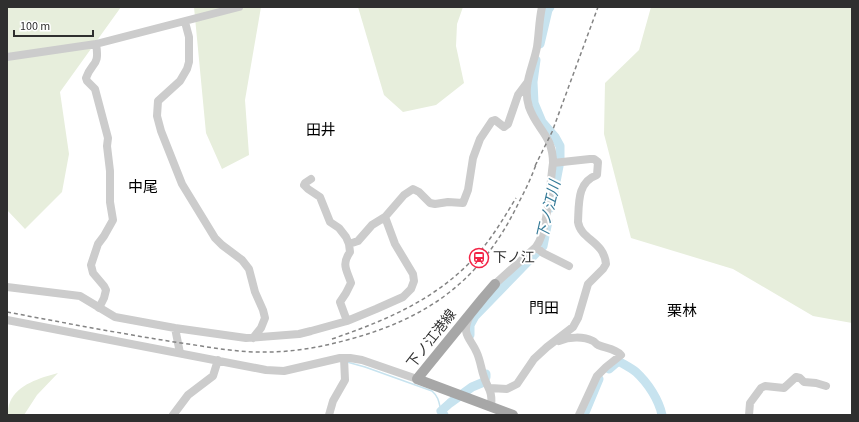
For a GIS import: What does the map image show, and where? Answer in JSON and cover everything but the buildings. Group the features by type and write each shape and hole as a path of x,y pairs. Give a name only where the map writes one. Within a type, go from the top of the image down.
{"main road":[{"name":"下ノ江港線","path":"495,284 472,310 417,379 513,415"}],"street":[{"path":"7,57 96,44 239,7"},
{"path":"495,284 539,249 557,162 550,142 529,107 527,96 527,83 536,49 542,7"},
{"path":"185,22 189,37 187,69 180,81 158,101 157,116 179,179 209,230 220,243 242,260 250,269 255,292 265,315 261,328 252,338"},
{"path":"96,44 97,62 86,78 95,89 108,138 110,202 113,220 98,244 91,265 93,273 106,290 99,308"},
{"path":"349,244 358,241 372,225 384,217 404,195 413,189 419,192 430,203 463,203 468,190 471,165 480,139 492,121 496,120 504,127 508,124 518,95 527,83"},
{"path":"487,382 507,389 517,384 534,359 575,325 588,284 606,264 601,249 579,228 578,222 582,187 586,180 597,175 598,162 594,159 590,159 557,162"},
{"path":"310,179 304,185 319,196 330,222 342,232 351,251 346,258 345,264 350,284 346,294 340,302 346,321"},
{"path":"7,287 80,296 110,315 122,319 159,324 175,328 246,338 311,332 346,321 401,299 406,295 413,284 413,274 395,244 384,217"},
{"path":"539,249 569,266"},
{"path":"472,310 467,321 468,339 477,353 487,382 492,397 491,407"},
{"path":"7,320 266,370 284,371 354,358 417,379"},
{"path":"175,328 180,353"},
{"path":"552,343 569,338 584,338 592,340 598,345 612,348 621,355 596,376 579,415"},
{"path":"173,415 188,395 213,376 218,360"},
{"path":"329,415 333,401 344,383 344,361"},
{"path":"749,415 750,403 761,388 765,386 784,388 796,377 800,378 804,382 816,382 826,386"}],"green space":[{"path":"7,7 121,7 60,92 69,154 62,192 25,229 7,210"},
{"path":"194,7 261,7 245,100 249,155 222,169 206,133"},
{"path":"358,7 463,7 457,24 456,46 464,83 436,105 403,112 384,95"},
{"path":"651,7 852,7 852,323 813,316 733,269 631,238 604,134 605,83 639,50"},
{"path":"58,373 37,395 24,415 8,415 9,404 18,391 30,383"}],"waterway":[{"name":"下ノ江川","path":"540,44 550,7"},
{"name":"下ノ江川","path":"536,60 533,82 534,103 542,122 555,137 560,146 560,161 551,208"},
{"name":"下ノ江川","path":"470,335 470,325 475,316 543,246 548,221"},
{"path":"347,362 432,391 437,398 441,411"},
{"name":"下ノ江川","path":"609,369 616,363 620,362 636,372 645,381 652,392 661,409 662,415"},
{"name":"下ノ江川","path":"444,415 441,411 472,387 484,382 486,374"},
{"name":"下ノ江川","path":"584,415 599,379"}],"railway":[{"path":"535,166 552,132 598,7"},
{"path":"7,312 159,340 246,352 277,352 297,350 347,340 377,331 404,320 428,307 450,292 470,274 488,253 504,229 537,162"},
{"path":"332,339 394,314 414,304 450,280 482,249 496,231 516,198"}],"place":[{"name":"下ノ江","path":"479,258"}],"district":[{"name":"田井","path":"321,130"},
{"name":"中尾","path":"143,187"},
{"name":"門田","path":"544,308"},
{"name":"栗林","path":"682,311"}]}
